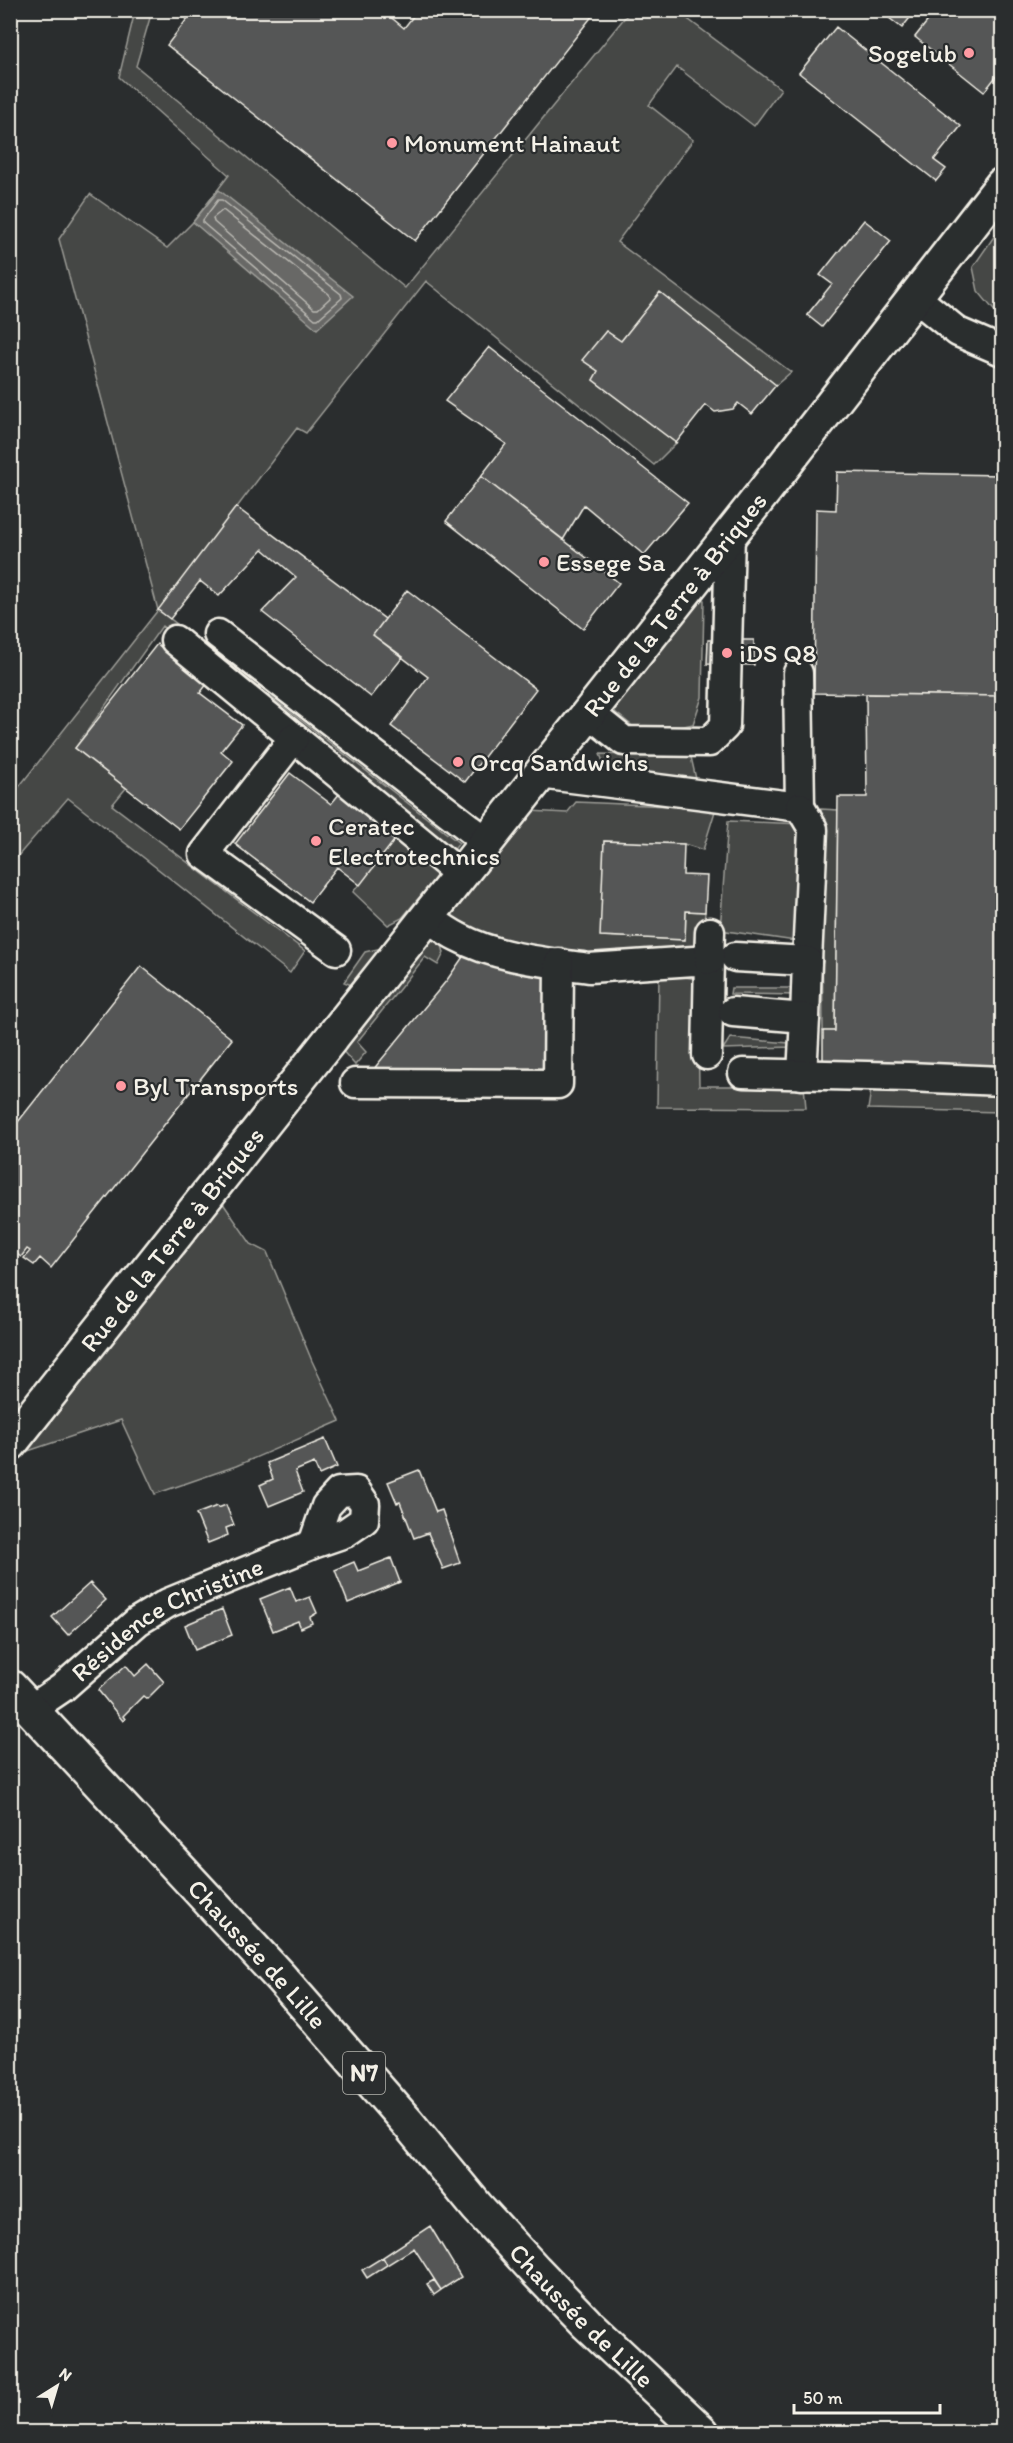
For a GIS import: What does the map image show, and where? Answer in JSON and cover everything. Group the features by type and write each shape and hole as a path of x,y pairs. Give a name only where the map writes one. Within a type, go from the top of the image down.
{"main road":[{"name":"Rue de la Terre à Briques","path":"10,1444 730,534 1002,185"},
{"name":"Chaussée de Lille","path":"21,1698 281,1978 407,2122 477,2207 535,2270 586,2324 702,2433"}],"street":[{"path":"915,297 958,332 1002,351"},
{"path":"588,713 624,741 709,742 725,726 730,534"},
{"path":"218,634 487,842"},
{"path":"175,640 461,875"},
{"path":"798,673 800,807 813,830 802,1075"},
{"path":"294,738 204,854 336,950"},
{"path":"540,774 800,807"},
{"path":"427,917 459,938 504,954 588,968 722,959 807,961"},
{"path":"706,1055 722,959 710,932"},
{"path":"355,1083 558,1084 559,963"},
{"path":"733,1012 805,1018"},
{"path":"743,1073 1002,1082"},
{"name":"Résidence Christine","path":"21,1698 62,1688 138,1621 168,1603 313,1544"}],"shaded area":[{"path":"135,11 152,11 136,66 405,288 630,11 677,11 781,89 754,126 677,67 649,105 693,140 617,242 791,372 776,385 660,293 621,341 606,331 583,360 598,371 593,380 676,443 654,465 426,281 306,433 297,428 159,610 459,843 453,851 162,626 75,748 126,788 112,805 305,951 290,973 68,798 11,864 11,797 158,610 59,239 90,194 167,248 193,222 229,175 119,77"},
{"path":"1002,225 1002,320 978,291 973,267"},
{"path":"688,597 704,600 702,697 693,724 666,730 640,732 615,712 620,691"},
{"path":"600,754 691,757 696,779 610,780"},
{"path":"576,802 716,808 703,850 684,844 604,841 601,936 685,940 686,911 705,912 702,951 550,958 471,931 450,918 529,811 567,813"},
{"path":"821,809 838,810 835,1031 823,1031"},
{"path":"728,821 803,824 802,942 720,930"},
{"path":"397,837 430,864 437,876 402,918 388,925 353,892"},
{"path":"430,938 442,945 444,953 438,965 425,957 357,1042 366,1052 355,1065 341,1049"},
{"path":"386,947 354,986 344,982 365,952"},
{"path":"659,973 697,979 699,1086 804,1086 806,1108 657,1107"},
{"path":"731,988 799,988 799,995 730,994"},
{"path":"730,1038 789,1043 792,1047 723,1049"},
{"path":"871,1090 1002,1092 1002,1112 868,1109"},
{"path":"222,1202 251,1244 267,1252 312,1361 340,1421 236,1466 155,1494 121,1420 28,1451"}],"water":[{"path":"219,190 353,296 317,329 193,222"}],"building":[{"name":"Monument Hainaut","path":"194,10 382,10 404,28 418,10 597,10 415,241 167,45"},
{"name":"Sogelub","path":"879,10 916,10 902,28"},
{"name":"Sogelub","path":"920,10 992,10 1002,19 1002,69 984,92 915,37 930,18"},
{"path":"836,27 961,126 934,160 946,169 936,181 799,73"},
{"path":"864,220 891,241 822,327 807,315 832,284 820,275"},
{"path":"660,292 776,385 752,414 738,403 733,409 715,412 706,405 676,443 593,380 598,371 582,360 606,331 621,341"},
{"path":"489,347 688,503 644,555 584,505 563,540 481,476 506,444 445,401"},
{"path":"837,472 1002,475 1002,696 814,693 816,509 836,510"},
{"name":"Essege Sa","path":"481,476 619,583 583,629 446,521"},
{"path":"236,507 385,619 373,635 403,657 371,697 262,612 296,577 263,549 219,596 200,581 170,619 158,610"},
{"path":"407,590 536,689 465,782 391,726 428,677 373,635"},
{"path":"708,640 754,640 754,665 707,664"},
{"path":"157,644 208,683 200,693 242,725 221,751 233,761 179,829 75,748"},
{"path":"866,694 1002,696 1002,1068 823,1065 823,1031 835,1031 838,797 867,797"},
{"name":"Ceratec Electrotechnics","path":"290,773 331,804 340,793 397,837 360,885 337,867 310,902 235,844"},
{"path":"604,841 684,844 683,875 707,876 705,912 686,911 685,940 600,936"},
{"path":"467,951 544,972 546,1075 372,1071 447,980"},
{"name":"Byl Transports","path":"141,966 232,1039 51,1268 40,1258 34,1265 24,1258 30,1251 27,1249 21,1257 10,1249 10,1132"},
{"path":"325,1439 337,1467 319,1475 314,1463 295,1471 303,1492 269,1506 260,1485 273,1479 267,1463"},
{"path":"419,1470 436,1512 442,1510 460,1563 443,1569 428,1533 414,1538 400,1502 397,1503 388,1482"},
{"path":"226,1505 234,1525 226,1528 228,1535 208,1543 196,1514"},
{"path":"391,1558 400,1582 348,1603 335,1570 354,1562 358,1571"},
{"path":"90,1583 106,1600 68,1635 52,1617"},
{"path":"290,1587 296,1602 310,1597 317,1613 310,1617 312,1623 301,1628 298,1621 273,1631 260,1599"},
{"path":"222,1609 232,1635 195,1650 185,1625"},
{"path":"148,1664 164,1682 147,1699 143,1696 123,1716 125,1719 123,1721 98,1690 126,1665 135,1676"},
{"path":"430,2226 461,2277 441,2290 414,2248 387,2265 383,2257"},
{"path":"383,2257 387,2265 367,2278 362,2270"},
{"path":"434,2280 441,2290 434,2295 427,2284"}],"place":[{"name":"Sogelub","path":"969,53"},
{"name":"Monument Hainaut","path":"392,143"},
{"name":"Essege Sa","path":"544,562"},
{"name":"iDS Q8","path":"727,653"},
{"name":"Orcq Sandwichs","path":"458,762"},
{"name":"Ceratec Electrotechnics","path":"316,841"},
{"name":"Byl Transports","path":"121,1086"}]}
